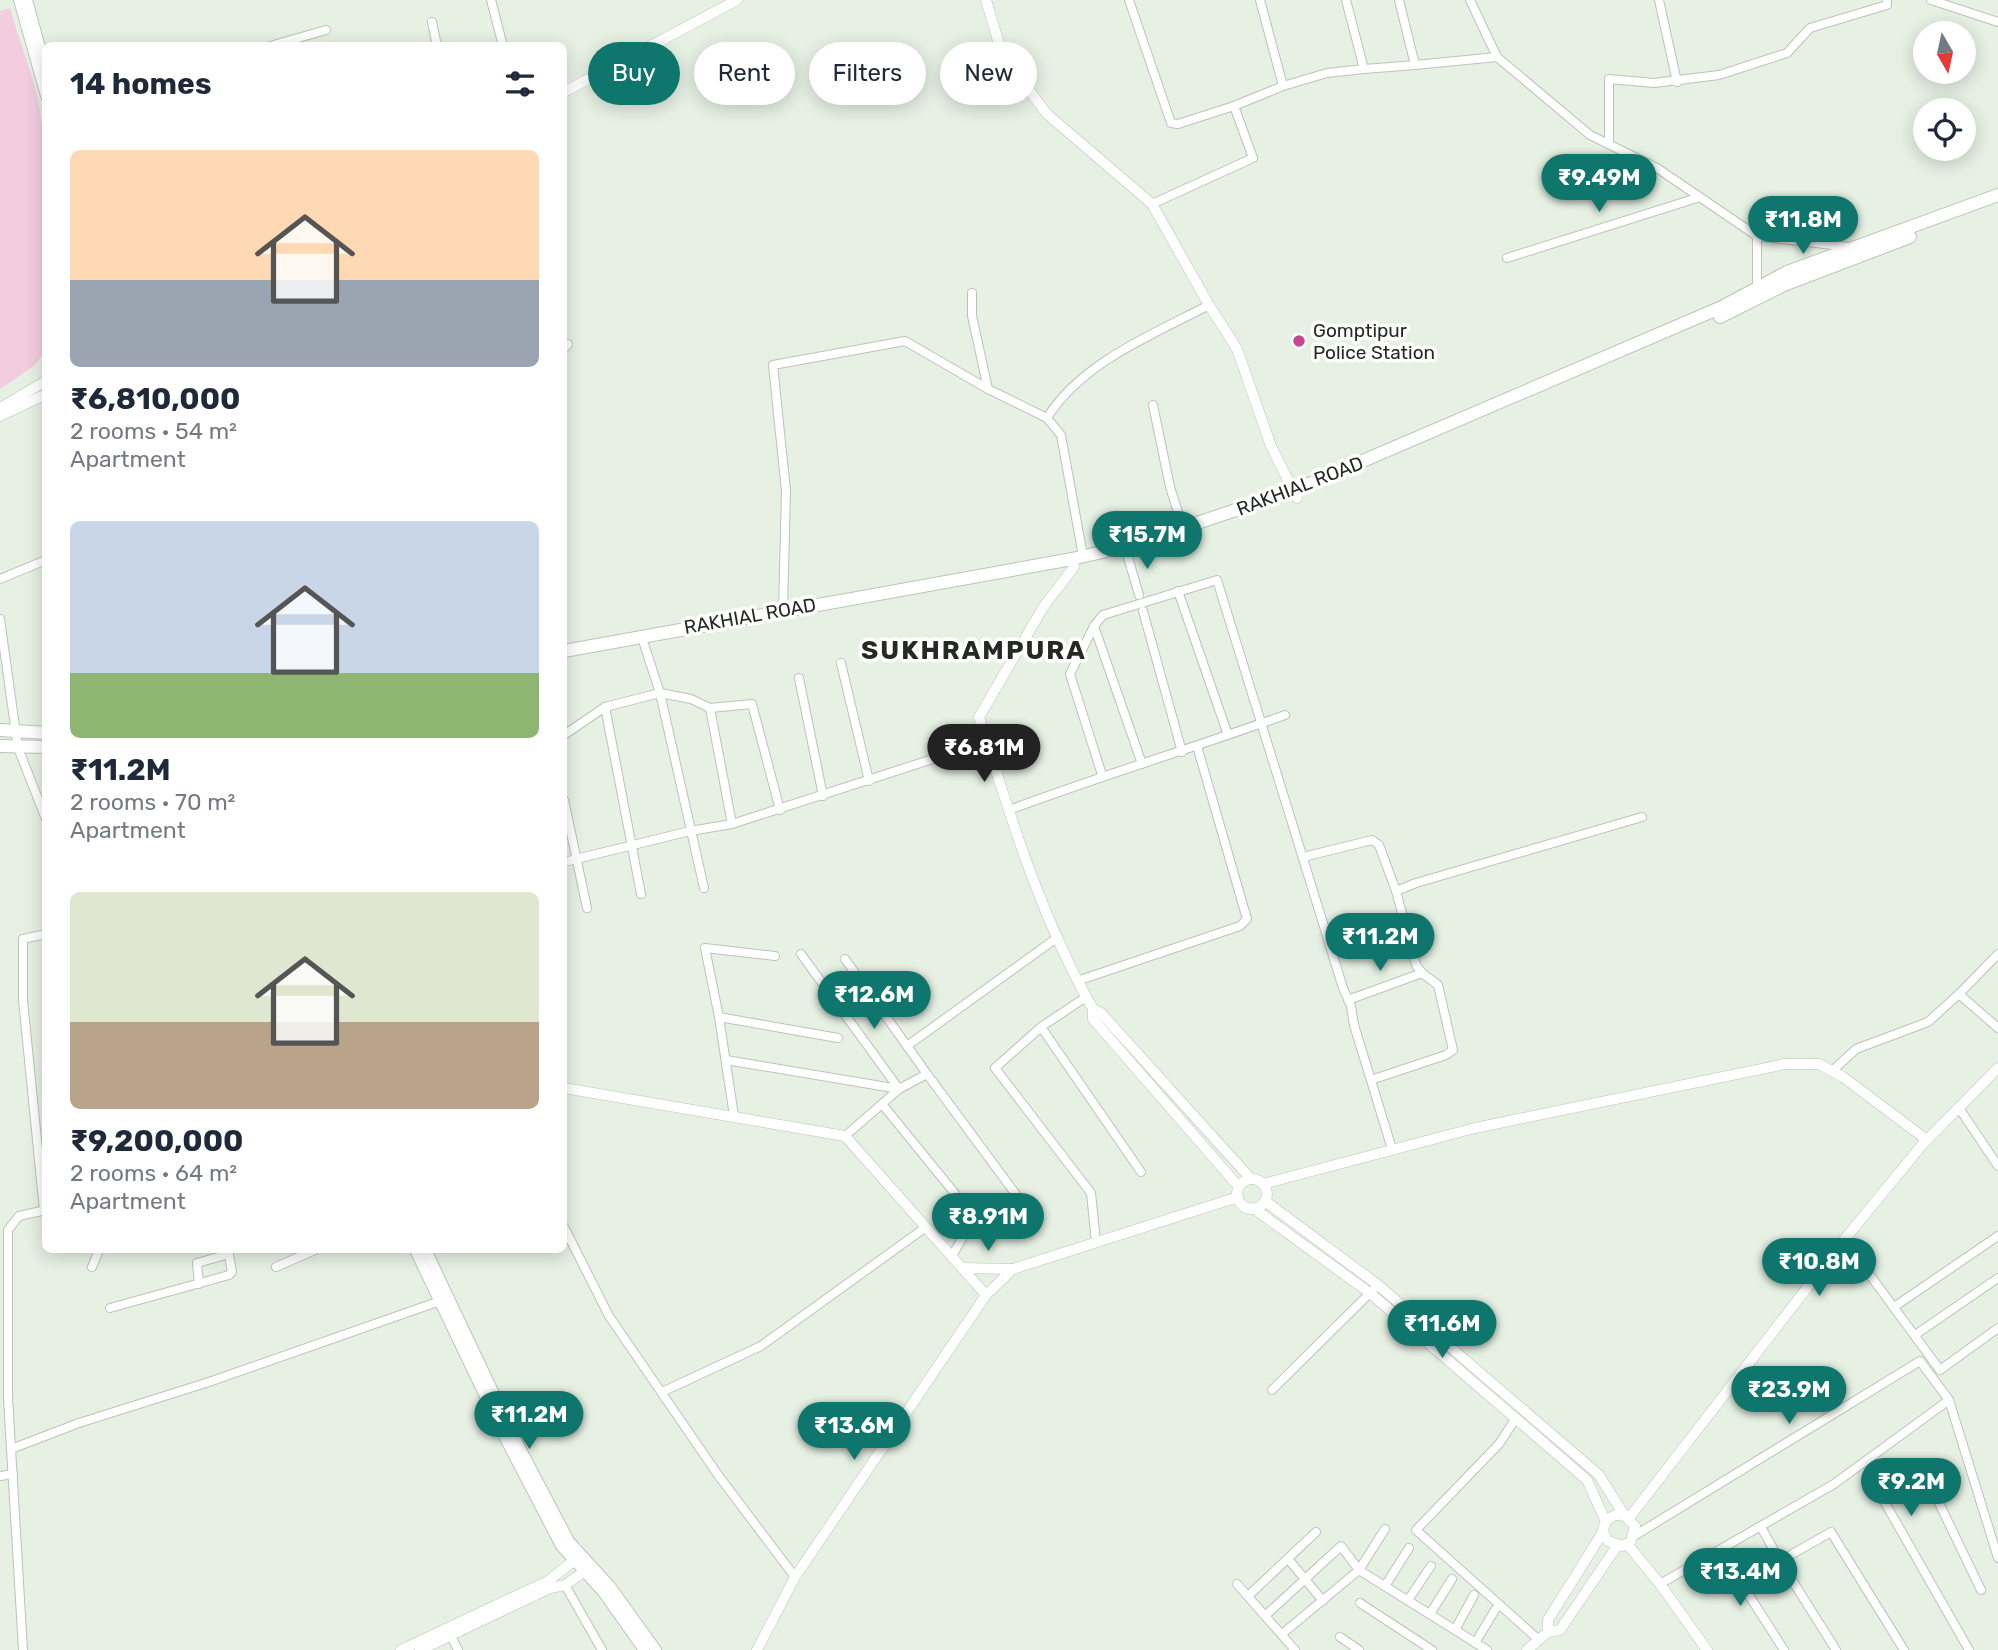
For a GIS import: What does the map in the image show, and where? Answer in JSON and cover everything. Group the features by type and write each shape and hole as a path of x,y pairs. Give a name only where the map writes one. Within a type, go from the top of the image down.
{"main road":[{"path":"19,0 42,82"},
{"path":"27,0 42,54"},
{"name":"RAKHIAL ROAD","path":"567,659 1076,561 1296,494 1722,307 1787,271 1998,195"},
{"name":"RAKHIAL ROAD","path":"567,650 783,610 1127,554 1296,494 1726,314 1784,285 1998,203"},
{"path":"0,730 42,733"},
{"path":"0,746 42,747"},
{"path":"416,1253 508,1444 561,1546 578,1558"},
{"path":"427,1253 516,1440 578,1558 644,1650"},
{"path":"587,1570 610,1586 656,1650"}],"street":[{"path":"491,0 502,42"},
{"path":"567,90 737,0"},
{"path":"986,0 1002,54 1047,114 1152,204 1237,349 1271,446 1296,494"},
{"path":"1129,0 1171,123 1178,124 1234,106 1283,86 1327,74 1497,57"},
{"path":"1260,0 1283,86"},
{"path":"1346,0 1364,69"},
{"path":"1399,0 1415,65"},
{"path":"1470,0 1497,57 1590,135 1609,142 1657,168 1757,236 1852,248"},
{"path":"1659,0 1677,82"},
{"path":"1609,142 1609,79 1654,83 1719,75 1787,53 1810,28 1886,5 1887,0"},
{"path":"1931,0 1998,22"},
{"path":"432,22 436,42"},
{"path":"284,42 326,30"},
{"path":"1152,204 1253,158 1234,106"},
{"path":"1507,258 1700,197"},
{"path":"1757,236 1758,287"},
{"path":"972,293 972,316 988,389"},
{"path":"1047,418 1061,397 1111,357 1209,305"},
{"path":"783,610 786,491 773,365 905,341 988,389 1047,418 1061,435 1076,561 1044,607 979,717 1009,810 1058,937 1077,981 1093,1009 1093,1019 1238,1192 1243,1206 1253,1208 1374,1289 1587,1480 1608,1541 1626,1542 1929,1354"},
{"path":"0,408 42,383"},
{"path":"0,416 42,396"},
{"path":"1153,405 1170,487 1183,528"},
{"path":"1127,554 1139,595"},
{"path":"0,579 42,561"},
{"path":"1102,775 1070,674 1094,626 1103,615 1217,580 1392,1149"},
{"path":"1178,591 1228,735"},
{"path":"1143,611 1182,752"},
{"path":"0,619 18,748 42,809"},
{"path":"1094,626 1142,764"},
{"path":"644,644 660,693 704,888"},
{"path":"841,663 869,780"},
{"path":"799,678 822,796"},
{"path":"567,733 605,707 660,693 691,699 710,708 744,704 754,706 780,810"},
{"path":"605,707 641,894"},
{"path":"710,708 733,824"},
{"path":"1009,810 1102,775 1182,752 1285,715"},
{"path":"567,861 690,831 733,824 780,810 942,756 985,736"},
{"path":"1077,981 1240,926 1247,919 1197,746"},
{"path":"567,815 587,908"},
{"path":"1396,891 1408,885 1643,817"},
{"path":"1303,857 1372,840 1379,845 1396,891 1416,965 1438,985 1453,1050 1371,1080"},
{"path":"42,935 23,939 23,1000 42,1181"},
{"path":"907,1046 1058,937"},
{"path":"734,1116 705,948 775,956"},
{"path":"801,954 899,1089"},
{"path":"1832,1071 1856,1049 1927,1022 1998,954"},
{"path":"845,959 1023,1204 974,1217 951,1256"},
{"path":"1348,1000 1422,973"},
{"path":"1959,994 1998,1028"},
{"path":"1086,997 1041,1027 995,1068 1091,1193 1096,1242"},
{"path":"1093,1009 1101,1013 1251,1179 1263,1184 1475,1128 1785,1064 1819,1064 1927,1139"},
{"path":"719,1017 838,1038"},
{"path":"1041,1027 1140,1172"},
{"path":"726,1060 899,1089"},
{"path":"1626,1516 1927,1139 1998,1068"},
{"path":"845,1136 899,1089 927,1074"},
{"path":"567,1088 845,1136 986,1295"},
{"path":"882,1104 974,1217"},
{"path":"1959,1108 1998,1166"},
{"path":"962,1268 1013,1269 1238,1192 1251,1179"},
{"path":"1253,1208 1265,1201 1267,1193 1263,1184"},
{"path":"1265,1201 1600,1475 1635,1526 1560,1630 1548,1632 1527,1650"},
{"path":"23,1650 13,1475 4,1399 8,1230 19,1216 42,1211"},
{"path":"662,1392 761,1346 926,1227"},
{"path":"567,1233 609,1316 751,1520 795,1577"},
{"path":"1894,1307 1998,1236"},
{"path":"1844,1240 1940,1370 1998,1328"},
{"path":"92,1267 98,1253"},
{"path":"199,1284 197,1263 225,1253"},
{"path":"110,1308 229,1275 232,1272 228,1253"},
{"path":"276,1267 298,1253"},
{"path":"757,1650 795,1577 986,1295 1013,1269"},
{"path":"1915,1335 1998,1278"},
{"path":"1272,1390 1374,1289"},
{"path":"10,1449 79,1423 209,1382 440,1301"},
{"path":"1920,1361 1950,1400 1998,1558"},
{"path":"1660,1584 1834,1484 1950,1400"},
{"path":"1516,1418 1499,1444 1416,1530 1539,1640 1545,1650"},
{"path":"0,1476 13,1475"},
{"path":"1969,1650 1884,1501 1926,1476 1981,1590"},
{"path":"1548,1632 1549,1620 1604,1527 1614,1516 1626,1516"},
{"path":"1760,1527 1836,1650"},
{"path":"1282,1634 1359,1570 1385,1529"},
{"path":"1248,1596 1316,1532"},
{"path":"1780,1561 1831,1532 1904,1650"},
{"path":"1626,1542 1707,1650"},
{"path":"1265,1616 1341,1546 1359,1570 1487,1650"},
{"path":"1385,1586 1409,1548"},
{"path":"1720,1550 1784,1650"},
{"path":"420,1650 451,1636 548,1581 578,1558"},
{"path":"1289,1560 1323,1601"},
{"path":"1408,1600 1431,1566"},
{"path":"401,1650 503,1606 565,1585 587,1570"},
{"path":"1430,1614 1452,1579"},
{"path":"1237,1584 1295,1650"},
{"path":"565,1585 601,1650"},
{"path":"1455,1630 1474,1595"},
{"path":"1360,1603 1433,1650"},
{"path":"1475,1643 1495,1610"},
{"path":"451,1636 458,1650"},
{"path":"1340,1637 1359,1650"}],"shaded area":[{"path":"10,8 40,112 42,355 34,366 0,389 0,11"}],"place":[{"name":"Gomptipur Police Station","path":"1299,341"}],"district":[{"name":"SUKHRAMPURA","path":"974,650"}]}
